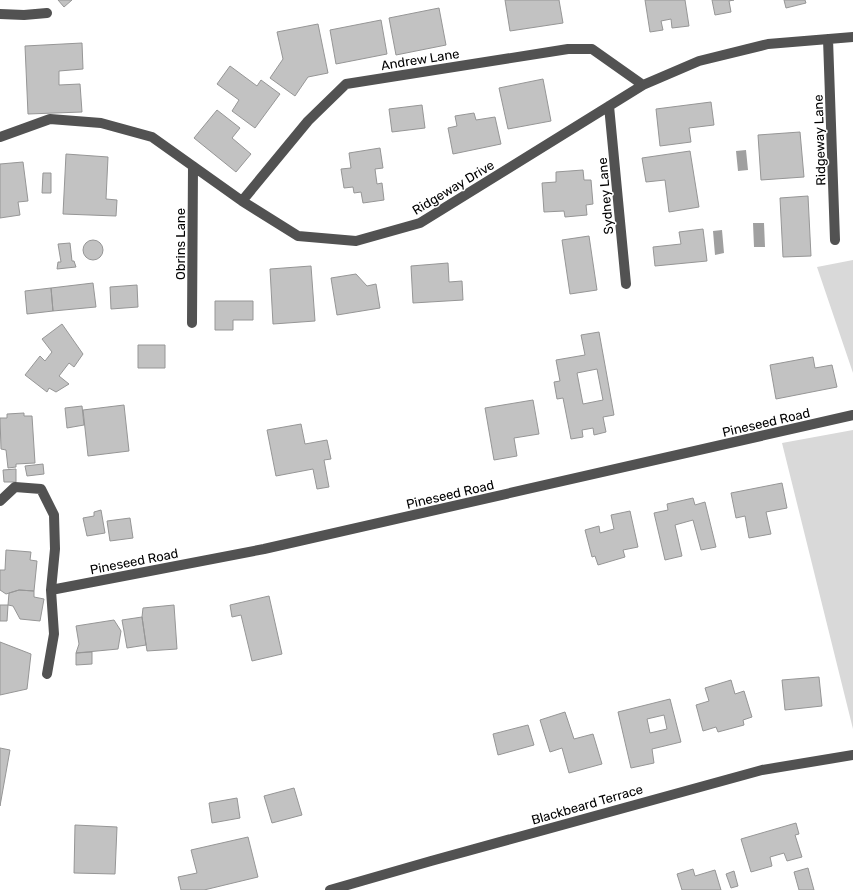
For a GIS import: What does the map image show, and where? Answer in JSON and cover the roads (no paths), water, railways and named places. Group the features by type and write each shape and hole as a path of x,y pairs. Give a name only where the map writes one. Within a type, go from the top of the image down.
{"street":[{"path":"0,14 24,15 47,13"},
{"name":"Ridgeway Drive","path":"0,137 50,120 101,123 152,137 242,201 298,236 356,241 420,223 643,85 699,61 768,44 853,36"},
{"name":"Ridgeway Lane","path":"828,39 836,240"},
{"name":"Andrew Lane","path":"242,201 308,121 346,84 568,49 592,48 643,85"},
{"name":"Sydney Lane","path":"609,106 626,284"},
{"name":"Obrins Lane","path":"192,323 193,166"},
{"name":"Pineseed Road","path":"51,590 264,549 853,416"},
{"path":"0,501 15,487 41,488 54,515 55,548 51,590 54,634 47,674"},
{"name":"Blackbeard Terrace","path":"330,890 461,852 762,770 853,755"}]}
